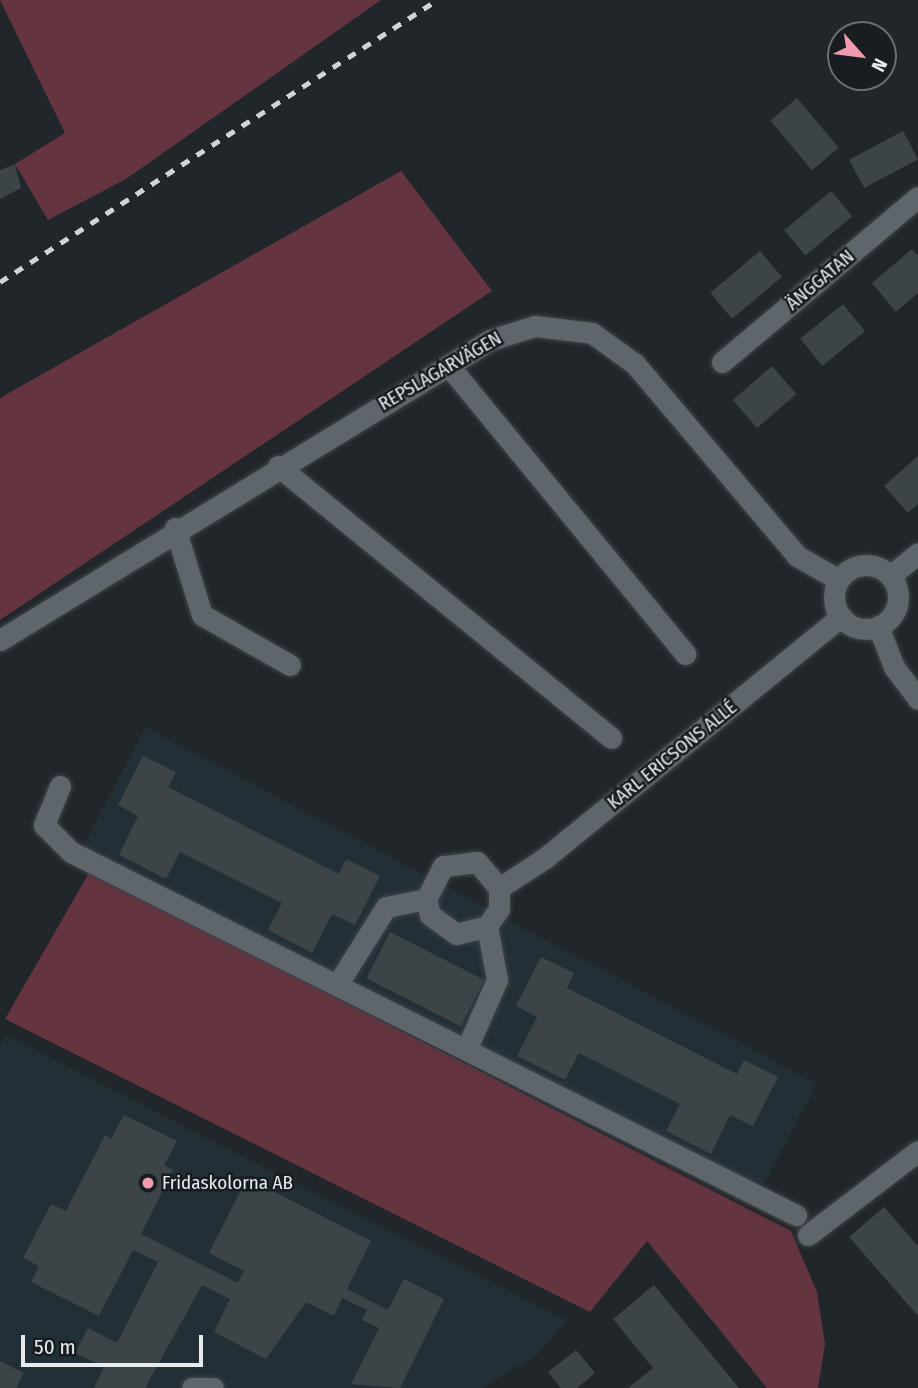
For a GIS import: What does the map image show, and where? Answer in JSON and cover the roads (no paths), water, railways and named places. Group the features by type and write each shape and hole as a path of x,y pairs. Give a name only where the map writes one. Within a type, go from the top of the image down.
{"street":[{"name":"ÄNGGATAN","path":"722,362 918,197"},
{"name":"REPSLAGARVÄGEN","path":"0,640 175,528 449,365 517,328 592,333 635,364 797,556 839,580"},
{"path":"449,365 685,654"},
{"path":"278,466 611,738"},
{"path":"175,528 202,615 290,665"},
{"path":"890,576 918,553"},
{"path":"863,565 890,576 897,604 878,626 858,628 841,617 834,599 839,580 863,565"},
{"name":"KARL ERICSONS ALLÉ","path":"499,888 545,858 841,617"},
{"path":"878,626 894,667 918,699"},
{"path":"60,786 44,825 53,841 796,1214"},
{"path":"459,860 477,862 499,888 499,909 487,926 456,934 441,928 425,899 431,878 459,860"},
{"path":"337,985 386,907 425,899"},
{"path":"466,1050 497,980 487,926"},
{"path":"808,1235 918,1152"},
{"path":"192,1388 212,1388"}],"railway":[{"path":"0,282 437,0"}],"place":[{"name":"Fridaskolorna AB","path":"148,1183"}]}
